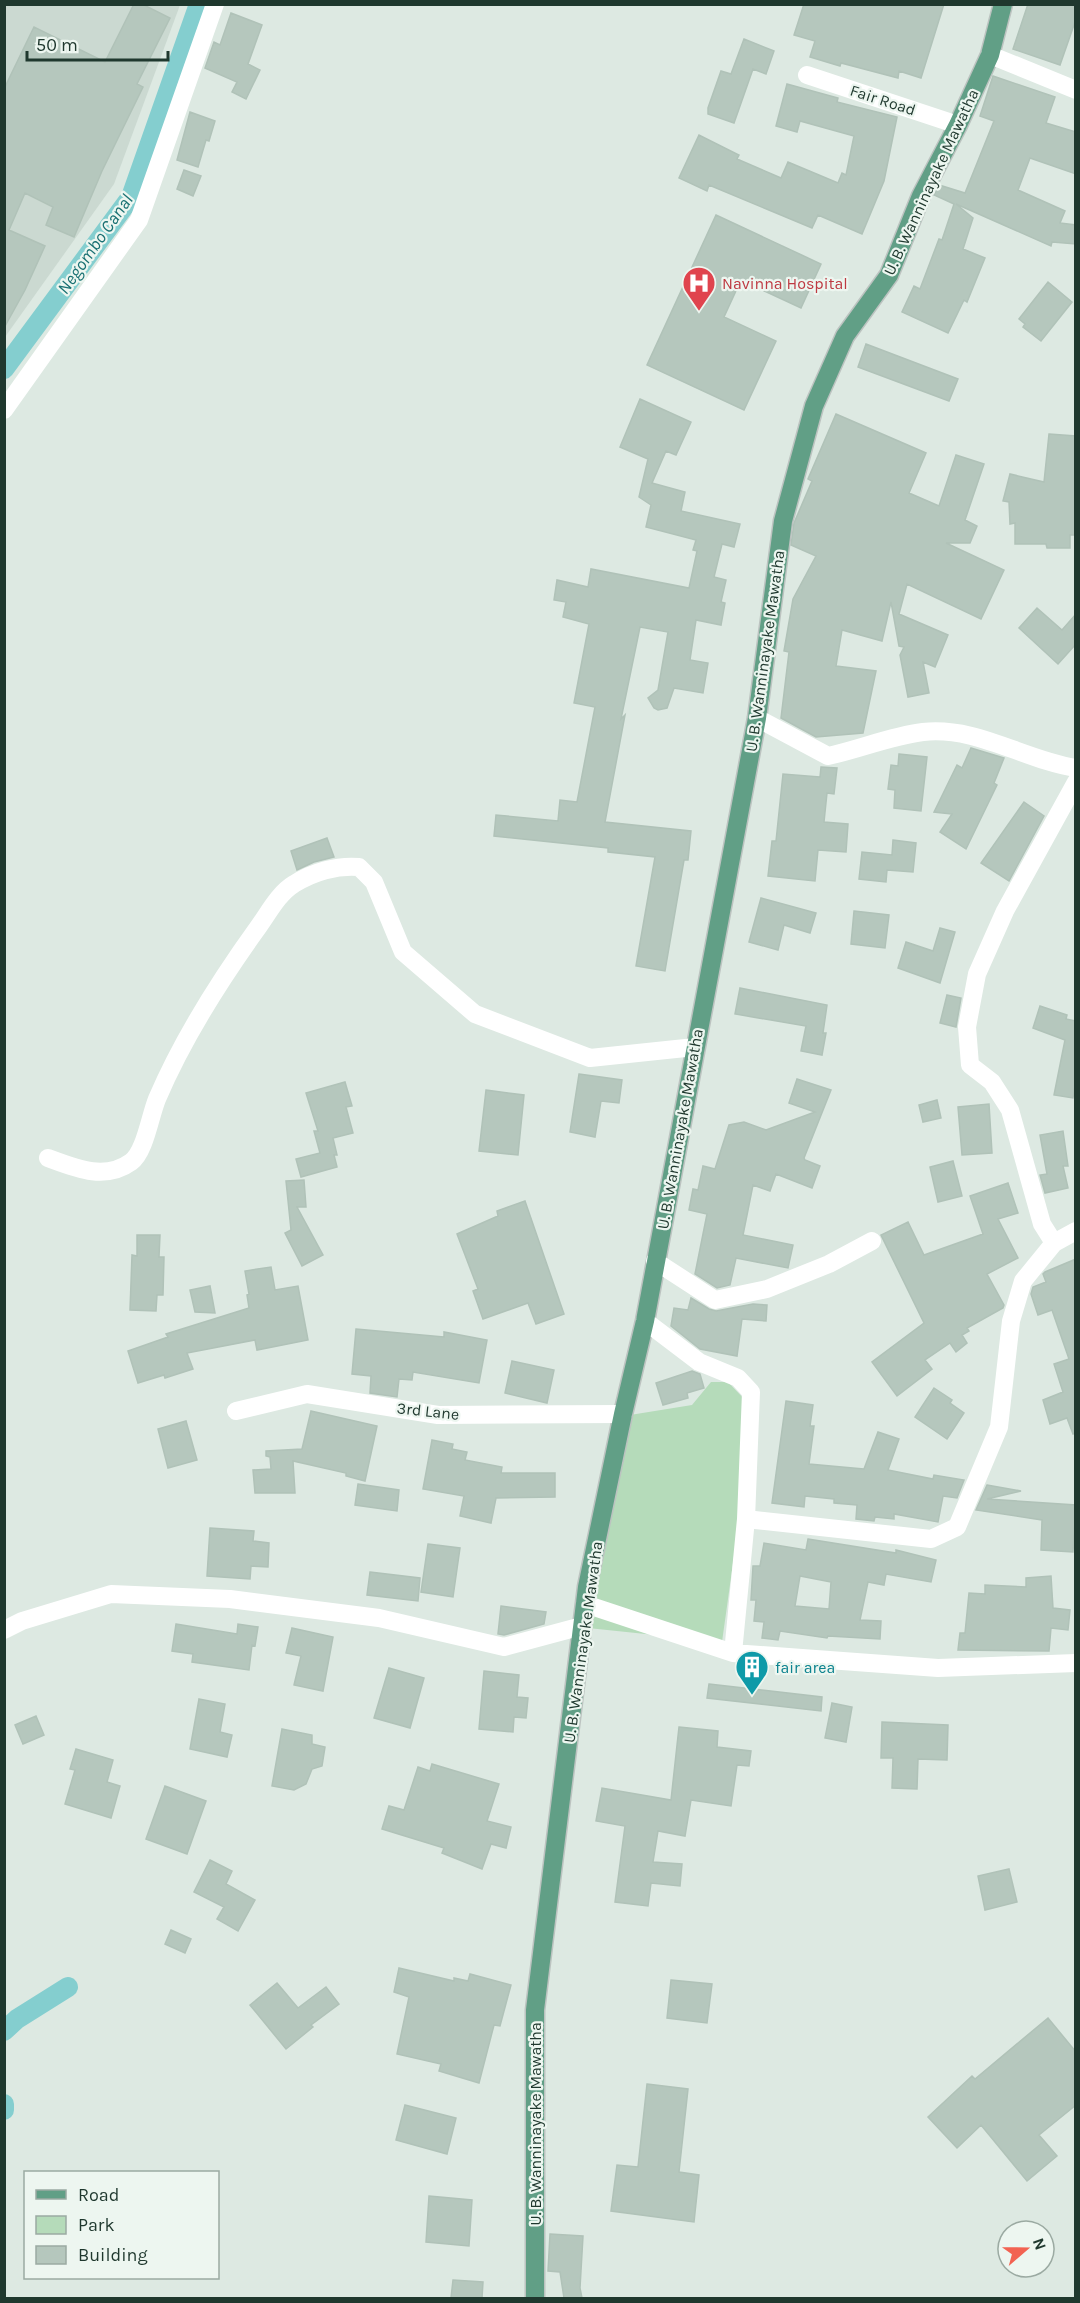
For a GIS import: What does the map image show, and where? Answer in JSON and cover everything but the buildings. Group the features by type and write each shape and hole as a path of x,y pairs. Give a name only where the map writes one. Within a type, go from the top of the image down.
{"main road":[{"name":"U. B. Wanninayake Mawatha","path":"535,2298 535,2010 585,1604 623,1414 645,1321 694,1047 757,718 783,521 814,406 845,336 889,275 921,196 958,125 990,55 1003,4"}],"street":[{"path":"4,410 138,220 215,4"},
{"path":"990,55 1076,90"},
{"name":"Fair Road","path":"807,75 958,125"},
{"path":"757,718 828,756 924,732 954,733 984,739 1052,765 1076,768"},
{"path":"1054,1243 1042,1224 1010,1110 992,1082 970,1065 967,1027 977,974 1005,911 1076,782"},
{"path":"48,1158 81,1169 102,1172 120,1168 134,1160 140,1152 158,1098 224,975 276,902 293,884 332,868 359,867 374,882 403,952 475,1014 590,1058 694,1047"},
{"path":"746,1519 931,1539 957,1527 999,1427 1011,1321 1023,1281 1054,1243 1076,1231"},
{"path":"655,1261 715,1300 767,1289 829,1264 872,1241"},
{"path":"645,1321 699,1362 738,1378 751,1392 746,1519 733,1653"},
{"name":"3rd Lane","path":"236,1412 307,1394 438,1415 623,1414"},
{"path":"4,1630 22,1622 111,1594 230,1599 379,1618 504,1647 582,1626"},
{"path":"585,1604 733,1653 938,1668 1076,1663"}],"shaded area":[{"path":"5,5 180,5 114,184 5,337"}],"green space":[{"path":"711,1382 728,1382 746,1401 739,1520 722,1642 588,1628 630,1415 692,1405"}],"waterway":[{"name":"Negombo Canal","path":"4,369 131,197 199,4"},
{"path":"4,2031 17,2019 68,1987"},
{"path":"4,2104 4,2110"}],"place":[{"name":"Navinna Hospital","path":"699,312"},
{"name":"fair area","path":"752,1696"}]}
